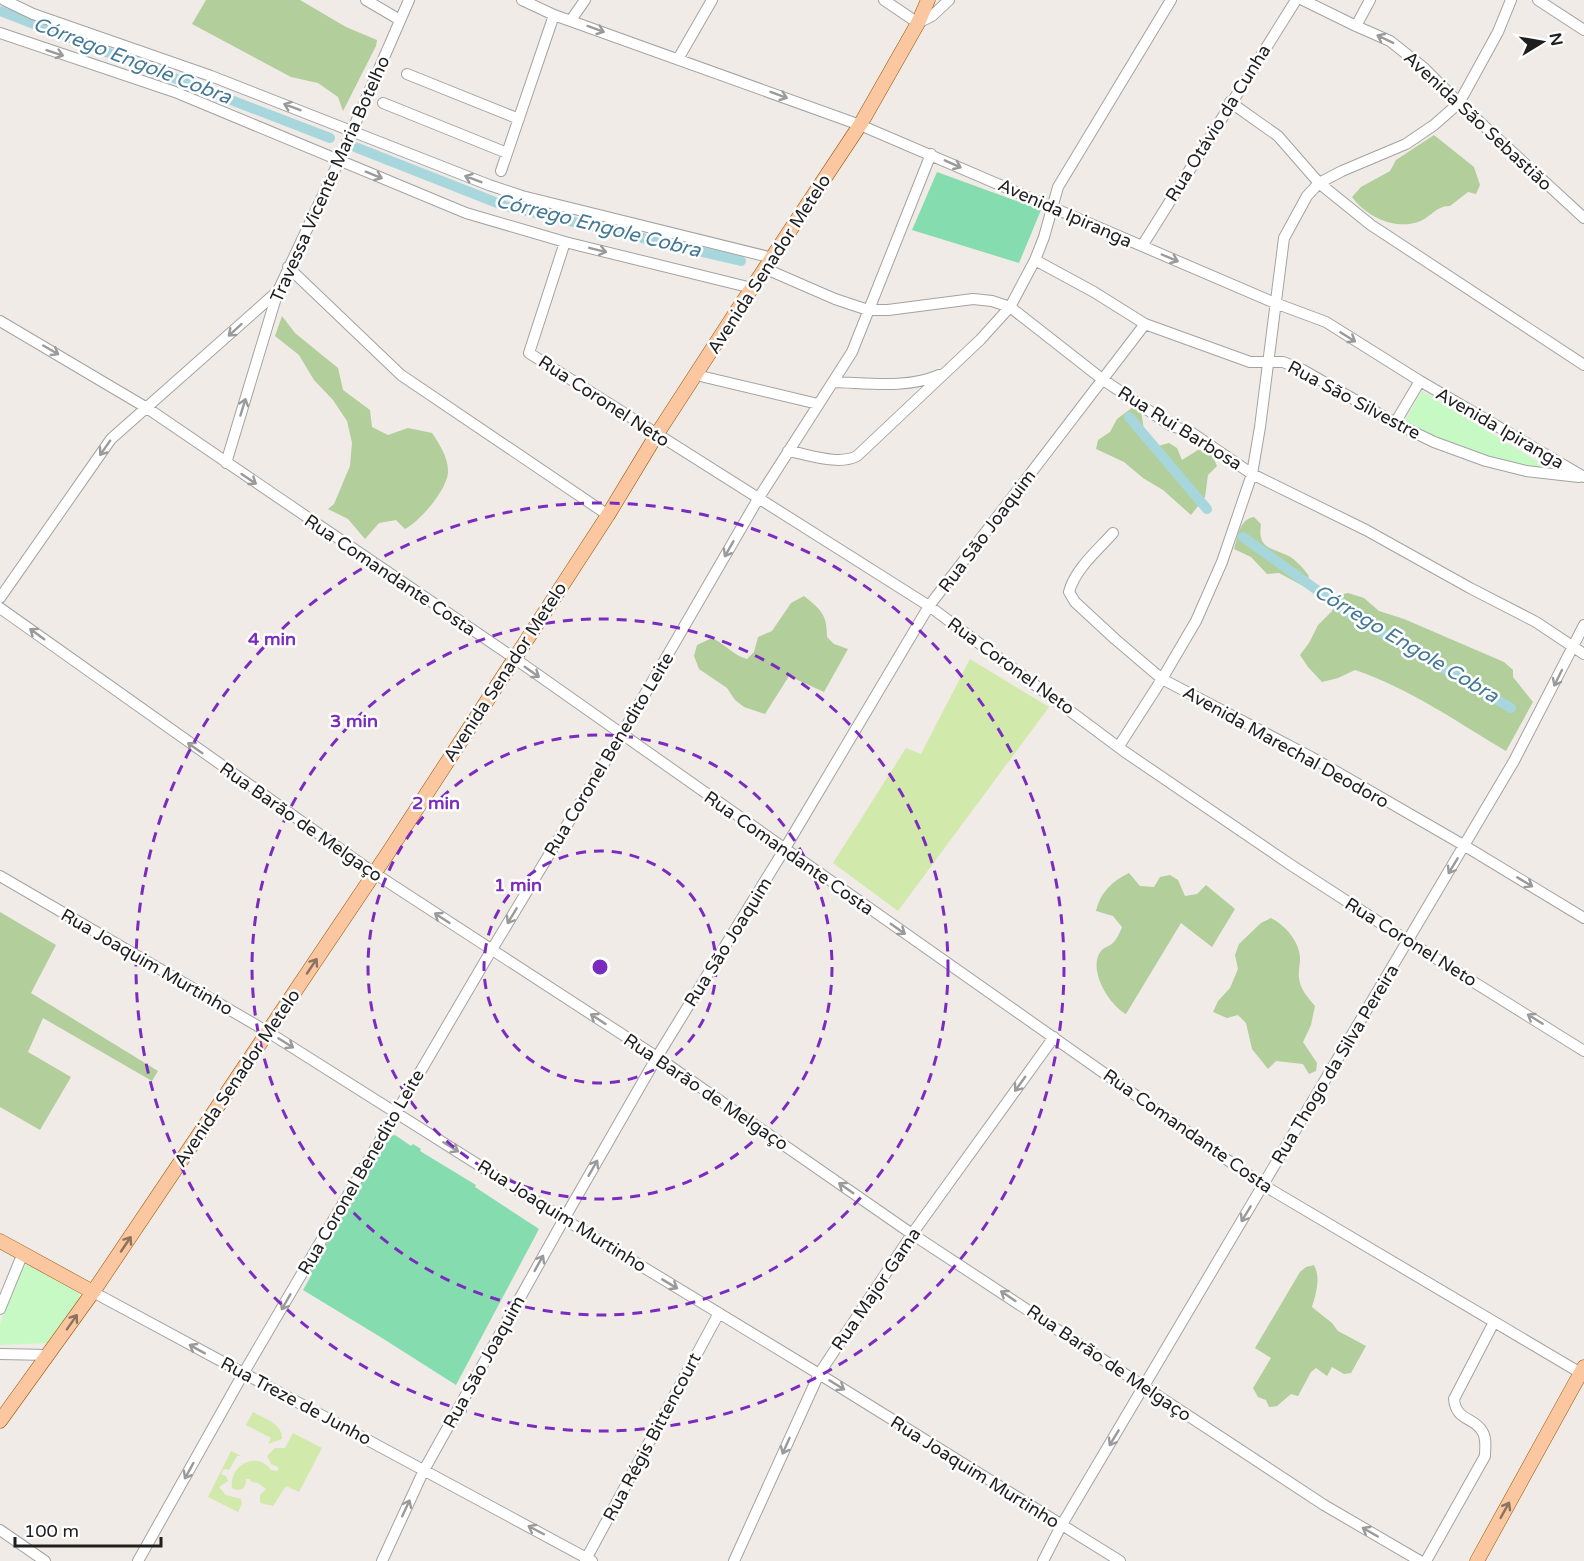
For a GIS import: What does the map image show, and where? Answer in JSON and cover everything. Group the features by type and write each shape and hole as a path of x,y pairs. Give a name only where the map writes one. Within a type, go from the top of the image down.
{"main road":[{"name":"Avenida Senador Metelo","path":"0,1420 93,1292 268,1032 608,515 657,434 860,125 918,23 927,0"},
{"name":"Rua Treze de Junho","path":"0,1241 93,1292"},
{"path":"1477,1561 1583,1372"}],"street":[{"name":"Rua Rui Barbosa","path":"3,0 33,14 211,76 489,185 770,263 834,299 868,310 888,310 973,299 992,301 1010,307 1102,379 1170,425 1192,433 1252,474 1366,530 1536,622 1584,654"},
{"path":"366,0 400,20"},
{"name":"Travessa Vicente Maria Botelho","path":"226,463 278,291 339,161 409,0"},
{"name":"Avenida Ipiranga","path":"522,0 554,15 860,125 1275,303 1326,322 1420,381 1583,477"},
{"path":"571,20 585,0"},
{"path":"678,60 712,0"},
{"path":"884,0 918,23 932,16 949,0"},
{"path":"788,451 837,460 857,456 980,340 1010,307 1035,260 1058,187 1171,0"},
{"name":"Rua Otávio da Cunha","path":"1142,246 1230,102 1296,0"},
{"name":"Avenida São Sebastião","path":"1303,0 1356,27 1390,41 1424,68 1584,218"},
{"path":"1356,27 1370,0"},
{"path":"1119,746 1196,621 1222,562 1252,474 1284,238 1307,196 1319,183 1406,144 1434,126 1459,103 1498,32 1511,0"},
{"path":"1538,0 1584,30"},
{"path":"501,171 554,15"},
{"path":"0,33 175,92 466,213 565,242 752,288"},
{"path":"406,74 519,119"},
{"path":"1230,102 1278,136 1319,183 1371,225 1584,365"},
{"path":"383,103 507,153"},
{"name":"Rua Coronel Benedito Leite","path":"138,1561 243,1374 491,951 621,735 758,499 852,352 931,154"},
{"name":"Rua Coronel Neto","path":"565,242 529,353 929,606 1119,746 1291,865 1584,1051"},
{"name":"Rua São Silvestre","path":"1035,260 1077,282 1145,324 1250,362 1283,362 1303,370 1395,423 1434,442 1486,461 1542,474 1583,477"},
{"path":"288,267 401,375 608,515"},
{"path":"0,598 111,439 278,291"},
{"name":"Rua Comandante Costa","path":"0,321 147,408 514,658 1263,1185 1583,1372"},
{"name":"Rua São Joaquim","path":"382,1561 424,1470 564,1219 657,1057 784,850 929,606 1145,324"},
{"path":"834,382 902,384 926,381 945,373"},
{"path":"696,375 818,404"},
{"path":"1395,423 1420,381"},
{"name":"Avenida Marechal Deodoro","path":"1113,533 1079,572 1069,592 1075,602 1091,617 1162,679 1311,757 1584,918"},
{"name":"Rua Barão de Melgaço","path":"0,608 374,873 657,1057 912,1234 1144,1387 1324,1505 1420,1561"},
{"name":"Rua Thogo da Silva Pereira","path":"1042,1561 1465,846 1514,761 1584,625"},
{"name":"Rua Joaquim Murtinho","path":"0,876 268,1032 564,1219 1120,1561"},
{"name":"Rua Major Gama","path":"734,1561 819,1374 912,1234 1054,1037"},
{"path":"0,1309 23,1253"},
{"name":"Rua Treze de Junho","path":"93,1292 588,1560"},
{"name":"Rua Régis Bittencourt","path":"588,1560 719,1313"},
{"path":"1426,1561 1485,1456 1486,1442 1482,1430 1458,1412 1454,1399 1494,1322"},
{"path":"0,1354 49,1355"},
{"path":"0,1530 45,1561"}],"green space":[{"path":"206,0 300,0 346,27 377,40 343,111 338,97 318,83 291,77 192,24"},
{"path":"1434,135 1474,167 1480,185 1476,194 1468,192 1450,206 1445,206 1418,222 1409,224 1381,220 1365,210 1352,197 1361,187 1390,171 1396,160"},
{"path":"937,172 1041,210 1019,263 912,230"},
{"path":"282,316 295,333 338,368 343,390 370,410 372,427 388,435 408,428 432,433 440,446 448,468 443,488 431,505 405,529 396,520 379,523 365,539 348,519 328,509 334,504 350,466 352,443 347,421 333,400 314,380 299,355 275,336"},
{"path":"1422,391 1551,470 1493,457 1439,438 1404,422"},
{"path":"1133,407 1141,411 1144,430 1158,446 1169,443 1177,448 1182,460 1198,450 1211,452 1217,466 1208,475 1205,497 1191,515 1163,490 1143,478 1124,462 1096,449 1098,440 1110,432 1117,419"},
{"path":"1254,517 1261,524 1262,541 1272,549 1288,555 1309,576 1305,587 1279,573 1267,574 1251,557 1234,549 1242,525 1249,518"},
{"path":"1348,593 1364,598 1379,611 1404,619 1504,662 1513,670 1513,677 1533,702 1506,751 1432,706 1375,677 1355,670 1322,682 1300,655 1318,625 1332,611 1338,595"},
{"path":"804,596 822,613 826,623 827,637 834,644 848,649 824,692 789,676 765,714 744,707 735,700 727,688 699,669 694,656 697,645 712,638 747,659 754,652 758,637 772,631 791,603"},
{"path":"970,659 1049,707 898,911 833,863 906,748 921,754"},
{"path":"1129,873 1140,886 1154,887 1160,877 1170,875 1178,880 1185,896 1197,894 1206,885 1235,909 1212,947 1181,923 1126,1014 1107,995 1098,976 1097,967 1097,959 1101,951 1112,944 1122,927 1113,916 1096,911 1100,899 1108,888"},
{"path":"0,912 56,945 31,993 158,1071 152,1081 43,1018 28,1052 71,1077 40,1130 0,1107"},
{"path":"1271,918 1295,940 1300,959 1301,986 1315,1006 1311,1025 1303,1042 1317,1063 1316,1071 1309,1074 1303,1064 1276,1061 1268,1069 1252,1049 1246,1023 1238,1015 1227,1018 1213,1012 1218,1001 1230,988 1238,969 1235,955 1239,944 1261,923"},
{"path":"395,1135 411,1146 413,1144 421,1149 420,1151 476,1185 475,1187 539,1229 456,1385 303,1290 311,1276 309,1274 388,1137"},
{"path":"26,1264 79,1293 80,1299 49,1343 0,1345 0,1324 21,1267"},
{"path":"1314,1265 1317,1281 1312,1307 1332,1323 1338,1331 1366,1346 1351,1373 1344,1374 1332,1367 1327,1376 1316,1368 1311,1372 1298,1396 1291,1394 1277,1406 1269,1407 1266,1400 1258,1397 1253,1388 1271,1358 1255,1348 1300,1272"},
{"path":"253,1412 280,1429 282,1439 268,1444 271,1438 246,1425"},
{"path":"293,1433 322,1448 299,1492 286,1486 273,1506 260,1503 260,1495 266,1489 249,1479 246,1479 242,1489 232,1488 235,1473 245,1463 259,1461 271,1470 278,1471 278,1467 271,1464 267,1456 275,1448 285,1448"},
{"path":"231,1451 241,1456 237,1456 229,1470 224,1469 221,1474 226,1476 228,1481 219,1487 226,1495 241,1499 242,1504 238,1512 208,1497"}],"waterway":[{"name":"Córrego Engole Cobra","path":"0,11 330,138"},
{"name":"Córrego Engole Cobra","path":"355,147 505,206 741,261"},
{"name":"Córrego Engole Cobra","path":"1129,417 1207,509"},
{"name":"Córrego Engole Cobra","path":"1243,537 1353,616 1511,708"}]}
